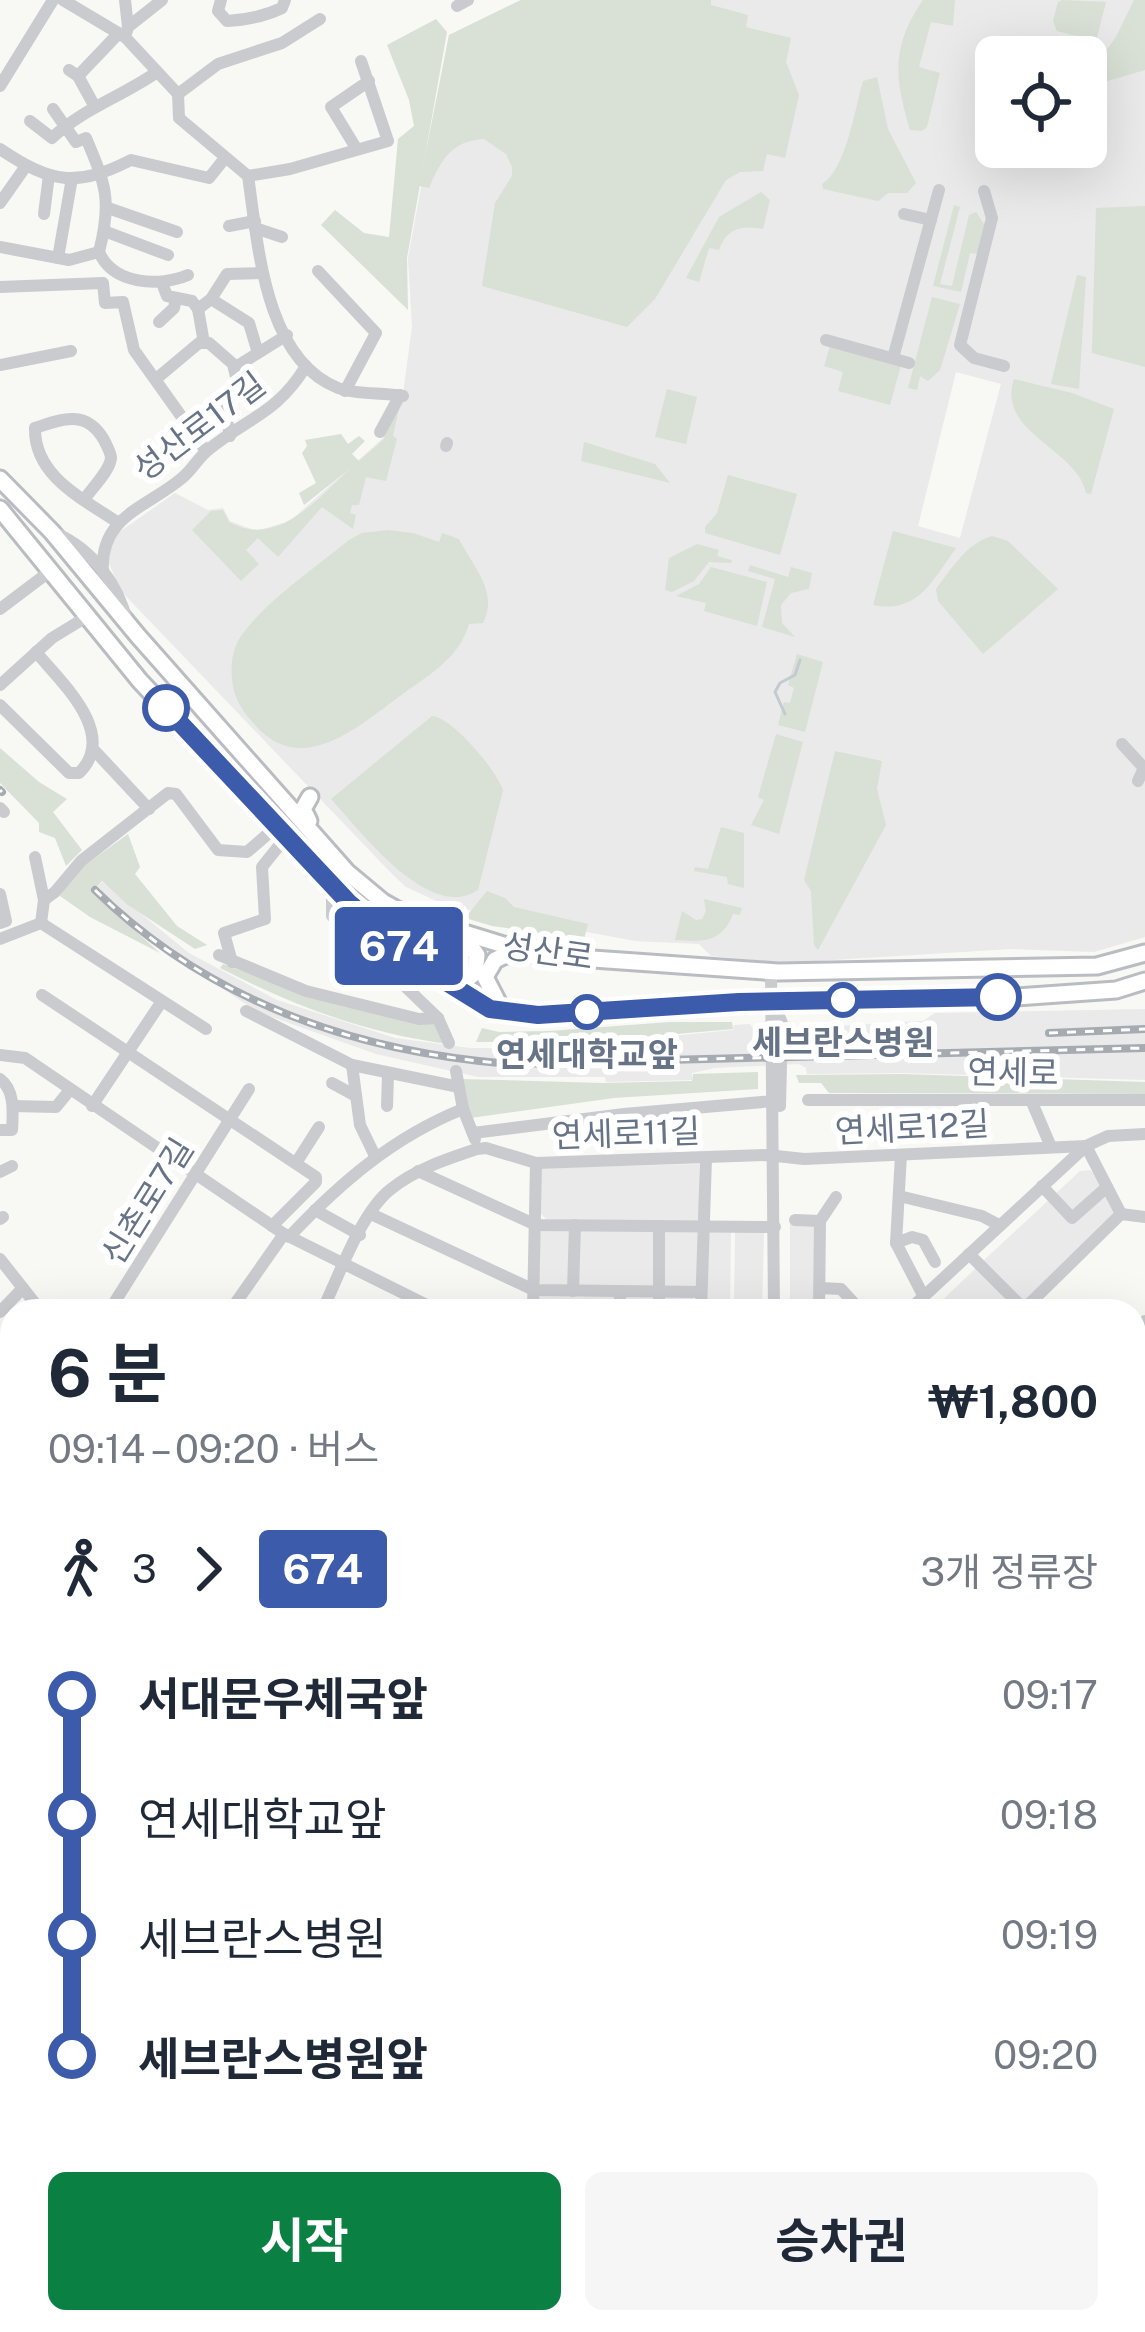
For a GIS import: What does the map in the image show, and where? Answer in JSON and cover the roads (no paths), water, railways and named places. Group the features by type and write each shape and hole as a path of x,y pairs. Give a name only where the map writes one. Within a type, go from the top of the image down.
{"main road":[{"name":"성산로","path":"0,479 52,532 346,872 387,904 462,935 516,950 771,972 1097,966 1145,952"},
{"name":"성산로","path":"2,515 140,681 332,886 475,1002 503,1012 538,1015 772,1001 1078,992 1145,981"},
{"path":"265,778 287,794 307,795 304,813 327,849"},
{"path":"440,978 460,980 476,973 478,955 462,935"},
{"path":"503,1012 488,989 486,973 501,955 516,950"},
{"path":"1078,992 1145,994"}],"street":[{"path":"0,86 53,0"},
{"path":"62,0 124,33 178,94 179,118 248,176 269,305 313,374 345,391 401,395 380,432"},
{"path":"124,33 125,0"},
{"path":"95,107 73,73 162,0"},
{"path":"221,0 218,11 227,21 270,14 282,8 285,0"},
{"path":"178,94 218,64 282,43 320,19"},
{"path":"248,176 388,141 361,61"},
{"path":"30,121 52,137 157,72"},
{"path":"356,148 331,107 368,81"},
{"path":"53,110 76,142 86,138 102,176 108,208 99,253 112,271 162,284 188,274"},
{"path":"0,149 26,166 72,178 102,176 131,160 209,178 224,158"},
{"path":"0,203 26,166"},
{"path":"44,214 49,175"},
{"path":"58,258 72,178"},
{"path":"893,358 939,190"},
{"path":"984,191 992,218 960,345 974,358 1004,366"},
{"path":"108,208 177,232"},
{"path":"904,214 931,220"},
{"path":"229,226 255,225 282,237"},
{"path":"104,231 169,255"},
{"path":"0,247 69,260 99,253"},
{"path":"318,272 376,333 345,391"},
{"path":"198,309 211,299 227,274 261,273"},
{"path":"0,287 103,283 105,303 123,302 134,350 206,451"},
{"path":"162,284 167,296 191,301 198,309 204,343"},
{"path":"158,322 174,308 176,299"},
{"path":"211,299 249,323 258,353"},
{"path":"156,379 204,343 237,377 258,353 287,335"},
{"path":"826,340 909,363"},
{"path":"0,365 71,350"},
{"name":"성산로17길","path":"103,572 103,551 117,522 182,478 206,451 283,397 306,366"},
{"path":"225,409 230,436"},
{"name":"성산로17길","path":"84,500 110,464 111,454 101,434 89,420 79,417 35,428 34,442 59,485 117,522"},
{"path":"52,532 74,542 103,572 122,598 128,623"},
{"path":"0,609 49,572"},
{"path":"0,685 36,652 88,616"},
{"path":"36,652 88,720 94,750 148,808"},
{"path":"0,705 68,773 82,771 94,750"},
{"path":"1122,744 1144,768 1138,781"},
{"path":"44,900 56,892 70,870 173,792 212,843 228,853 247,852 281,832"},
{"path":"281,832 262,867 266,919 224,934 225,959 306,992 418,1019 438,1018"},
{"path":"35,857 44,900 41,923"},
{"path":"332,886 332,916 438,1018 449,1043"},
{"path":"0,900 6,922 0,923"},
{"path":"0,940 41,923"},
{"path":"41,923 206,1029"},
{"path":"771,972 774,1299"},
{"name":"신촌로7길","path":"42,995 296,1163"},
{"path":"92,1106 161,1001"},
{"path":"772,1001 782,1023 783,1040 776,1156"},
{"path":"246,1011 352,1065 459,1087"},
{"path":"0,1055 25,1058 282,1232 414,1299"},
{"path":"352,1065 362,1132 375,1156"},
{"path":"328,1299 370,1214 388,1191 418,1172 480,1149 463,1109 456,1071"},
{"path":"387,1106 388,1074"},
{"path":"0,1079 8,1085 13,1106 12,1130 0,1130"},
{"path":"332,1083 354,1095"},
{"name":"신촌로7길","path":"117,1299 249,1089"},
{"path":"13,1106 56,1107 69,1091"},
{"name":"연세로","path":"808,1100 1145,1100"},
{"name":"연세로12길","path":"1031,1100 1051,1147"},
{"path":"473,1133 770,1101"},
{"path":"282,1232 315,1210 375,1156 463,1109"},
{"path":"238,1299 316,1182 296,1163 320,1127"},
{"name":"연세로12길","path":"776,1156 1086,1146 1108,1136 1145,1134"},
{"path":"922,1299 1086,1146 1121,1214"},
{"name":"연세로11길","path":"480,1149 536,1163 776,1156"},
{"path":"901,1155 896,1243 924,1297"},
{"path":"701,1299 706,1158"},
{"path":"534,1299 536,1163"},
{"path":"418,1172 536,1225 775,1227"},
{"path":"1042,1186 1072,1218 1106,1187"},
{"path":"899,1196 982,1216 999,1225"},
{"path":"820,1299 820,1221 836,1197"},
{"path":"315,1210 360,1235"},
{"path":"370,1214 534,1290 701,1292"},
{"path":"1121,1214 1145,1217"},
{"path":"1034,1299 1121,1214"},
{"path":"795,1220 820,1221"},
{"path":"574,1291 575,1226"},
{"path":"659,1226 659,1299"},
{"path":"896,1243 912,1237 923,1240 935,1262"},
{"path":"969,1254 1012,1299"},
{"path":"0,1259 31,1299"},
{"path":"12,1299 22,1288"},
{"path":"820,1288 841,1288 851,1299"},
{"path":"620,1292 620,1299"}],"waterway":[{"path":"785,714 775,692 780,683 795,675 800,660"}],"railway":[{"path":"95,890 139,929 235,991 340,1033 452,1058 510,1064 1145,1048"},
{"path":"1049,1033 1145,1029"}],"place":[{"name":"세브란스병원","path":"843,1000"},
{"name":"연세대학교앞","path":"587,1012"}]}
